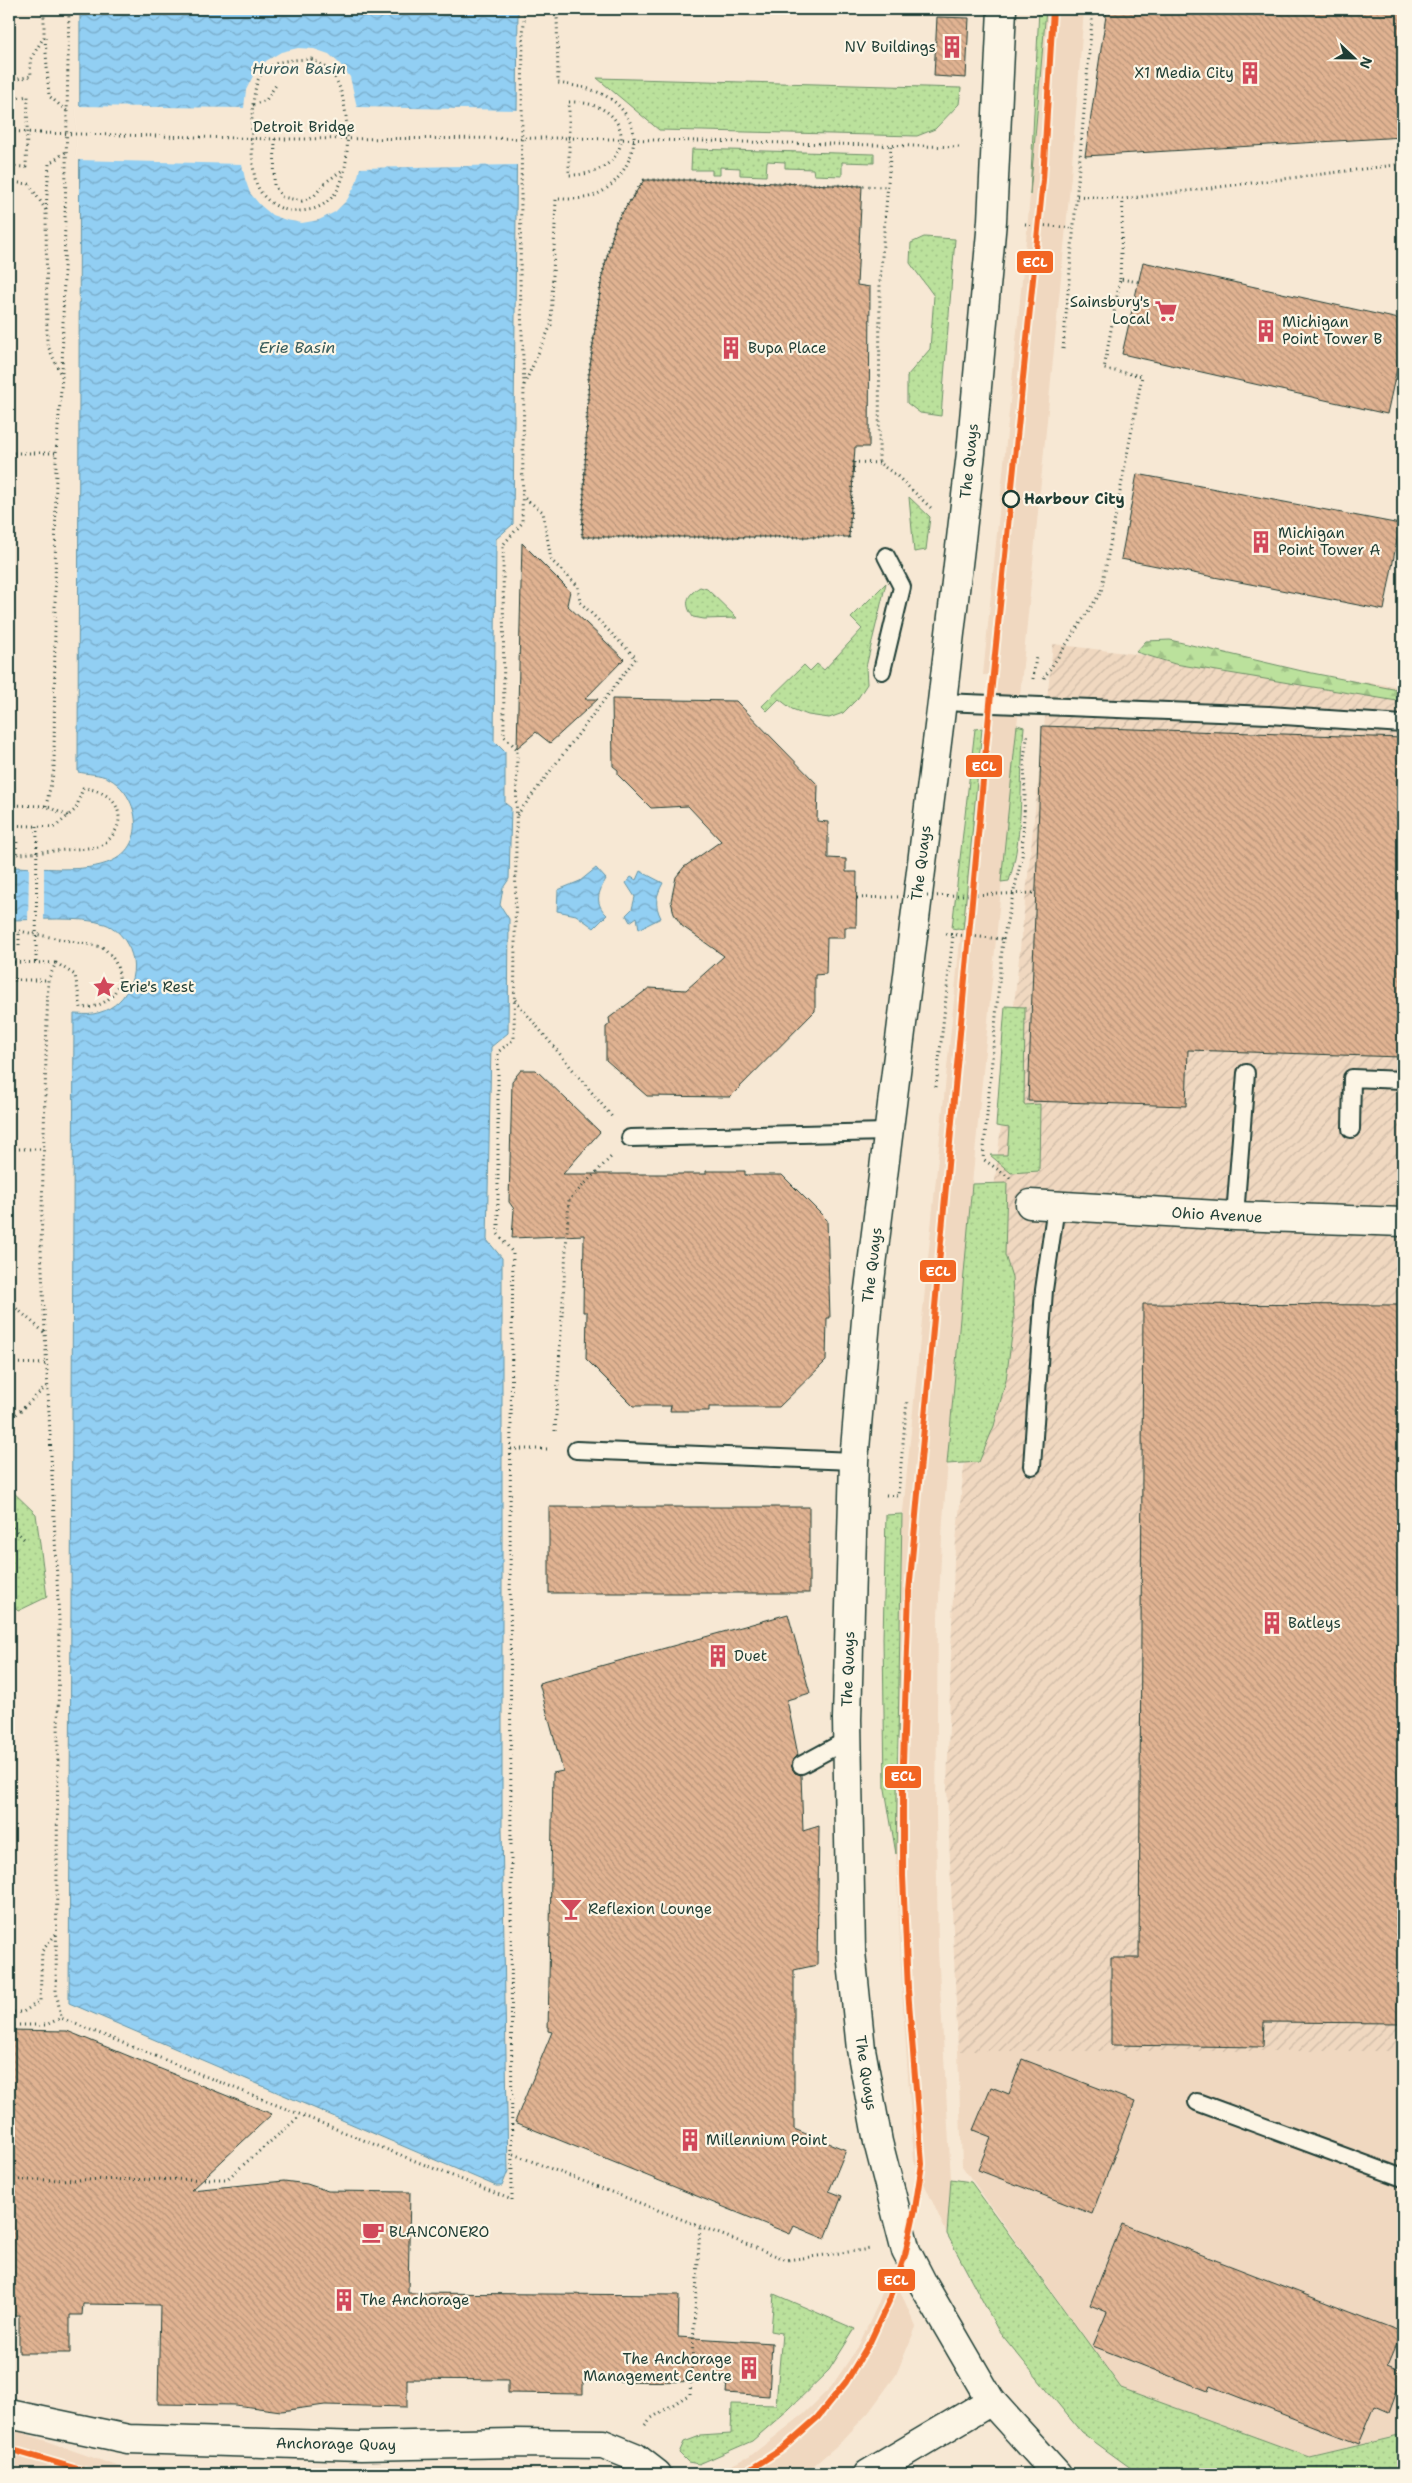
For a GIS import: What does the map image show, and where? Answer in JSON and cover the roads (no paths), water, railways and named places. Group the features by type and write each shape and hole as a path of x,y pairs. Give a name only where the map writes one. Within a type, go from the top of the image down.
{"street":[{"name":"The Quays","path":"1002,9 997,148 992,221 970,453 942,702 868,1297 854,1461 847,1740 851,1952 861,2049 878,2142 906,2250 923,2284 991,2401 1057,2474"},
{"name":"Ohio Avenue","path":"1043,1205 1234,1216 1403,1222"},
{"path":"868,2474 991,2401"},
{"name":"Anchorage Quay","path":"9,2414 128,2439 361,2446 569,2442 603,2444 635,2456 658,2474"}],"lane":[{"path":"882,671 902,587 886,556"},
{"path":"942,702 1268,715 1403,724"},
{"path":"1234,1216 1246,1073"},
{"path":"1350,1129 1352,1078 1403,1080"},
{"path":"630,1138 888,1132"},
{"path":"1032,1466 1044,1290 1043,1205"},
{"path":"576,1450 854,1461"},
{"path":"801,1765 847,1740"},
{"path":"1198,2102 1403,2178"}],"water":[{"name":"Erie Basin","path":"80,9 518,9 513,524 496,539 494,741 505,752 505,803 511,808 509,879 503,888 500,905 509,919 508,1033 491,1047 487,1240 502,1258 502,1828 508,2171 502,2186 496,2186 69,2003 74,1014 93,1014 105,1011 115,1005 129,988 134,966 127,944 115,929 108,925 71,919 9,920 9,867 75,869 101,865 112,861 123,853 131,843 135,831 132,807 127,795 119,785 105,777 78,772"},
{"path":"596,868 606,879 599,893 599,902 607,915 594,928 576,915 557,911 558,890 580,881"},
{"path":"640,871 663,883 657,900 657,908 661,918 639,929 637,917 630,922 626,915 632,909 635,897 626,883 631,877 636,880"}],"place":[{"name":"NV Buildings","path":"952,47"},
{"name":"X1 Media City","path":"1250,73"},
{"name":"Sainsbury's Local","path":"1166,311"},
{"name":"Michigan Point Tower B","path":"1266,331"},
{"name":"Bupa Place","path":"731,348"},
{"name":"Harbour City","path":"1011,499"},
{"name":"Michigan Point Tower A","path":"1261,542"},
{"name":"Erie's Rest","path":"104,987"},
{"name":"Batleys","path":"1272,1623"},
{"name":"Duet","path":"718,1656"},
{"name":"Reflexion Lounge","path":"571,1909"},
{"name":"Millennium Point","path":"690,2140"},
{"name":"BLANCONERO","path":"373,2232"},
{"name":"The Anchorage","path":"344,2300"},
{"name":"The Anchorage Management Centre","path":"749,2368"}],"water label":[{"name":"Huron Basin","path":"299,68"}]}
